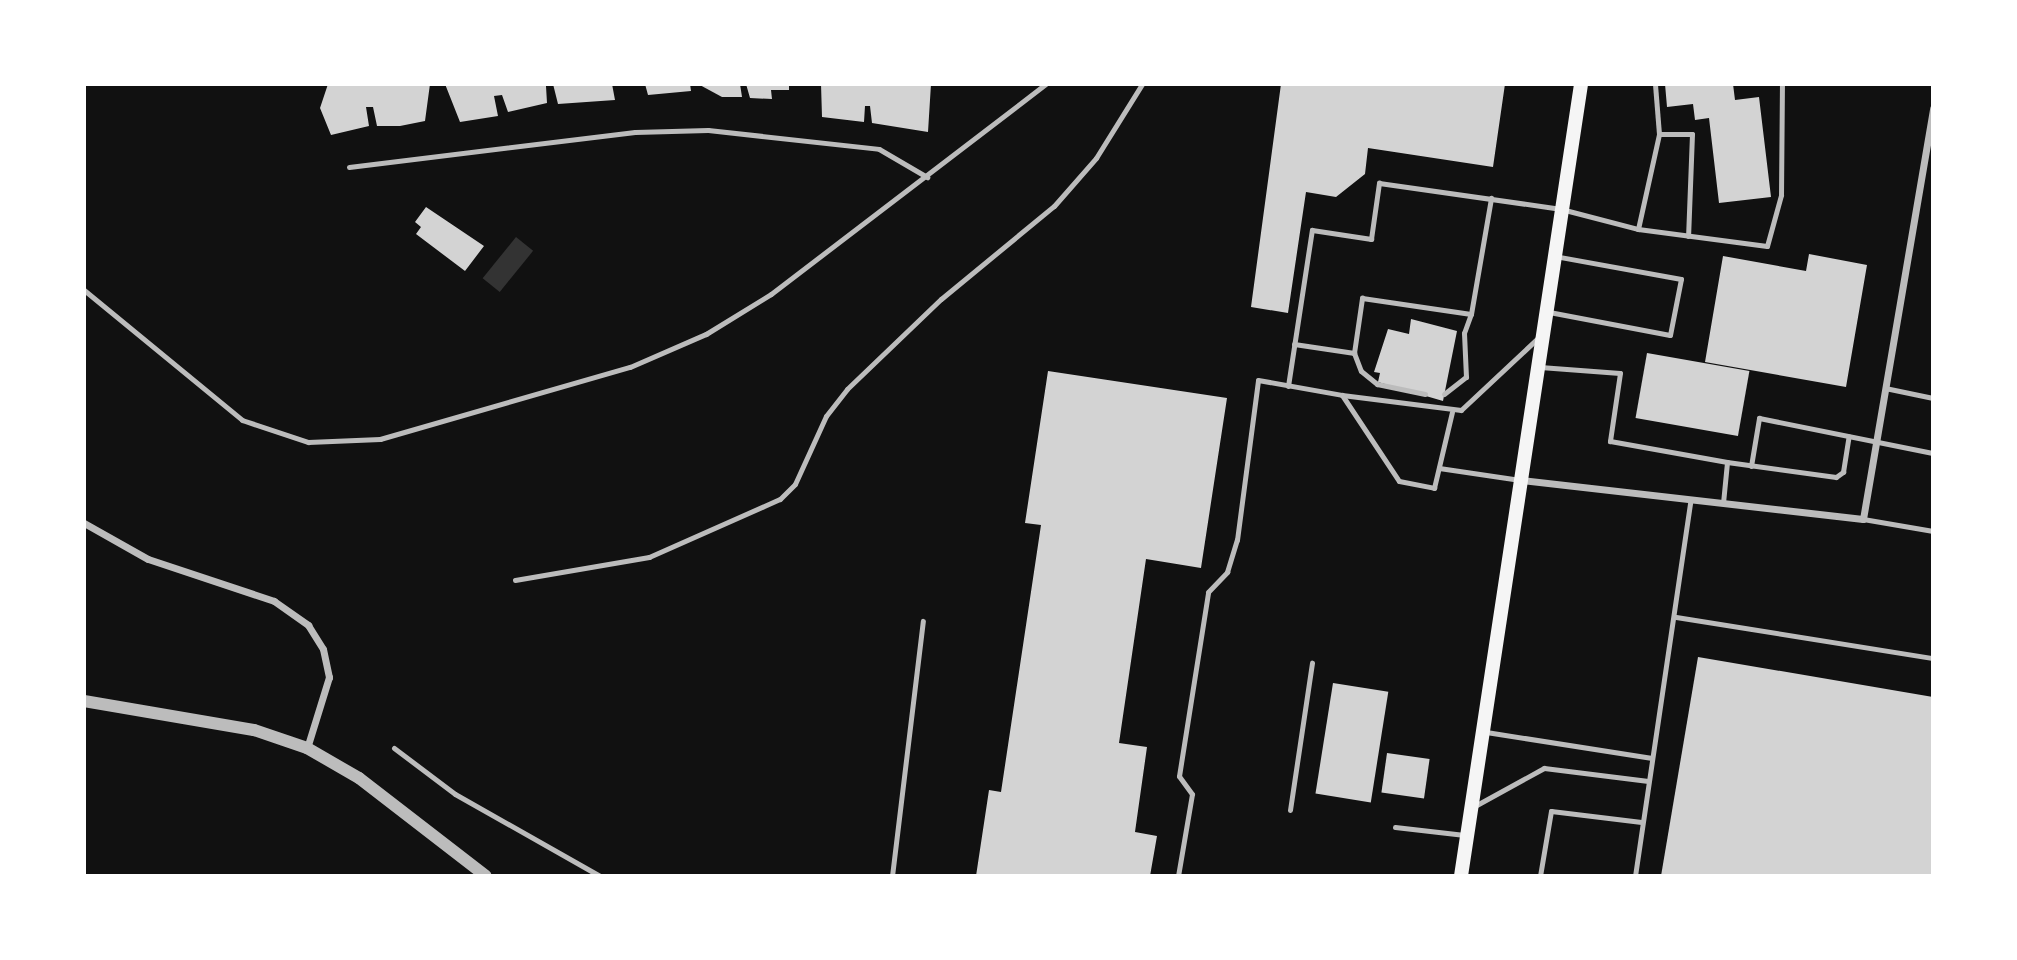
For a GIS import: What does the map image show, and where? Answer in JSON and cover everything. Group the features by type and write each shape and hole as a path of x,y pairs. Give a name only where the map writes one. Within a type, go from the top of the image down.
{"main road":[{"path":"1461,876 1581,84"}],"street":[{"path":"1520,480 1863,519 1933,108"},
{"path":"84,523 148,559 274,601 308,625 323,649 329,677 307,748"},
{"path":"84,701 254,730 307,748 359,778 486,876"}],"lane":[{"path":"84,290 242,420 308,442 356,443 630,367 681,346 771,294 1046,84"},
{"path":"515,580 649,556 780,499 802,473 826,416 847,389 942,299 1054,206 1096,158 1142,84"},
{"path":"1638,229 1659,134 1655,84"},
{"path":"1289,386 1312,230 1371,239 1379,183 1561,209 1638,229 1767,246 1781,195 1782,84"},
{"path":"349,167 635,132 708,130 879,149 926,177"},
{"path":"1659,134 1692,134 1688,236"},
{"path":"1444,394 1466,377 1464,333 1471,314 1492,198"},
{"path":"1546,311 1670,335 1681,279 1554,256"},
{"path":"1425,394 1377,384 1361,371 1354,353 1362,298 1471,314"},
{"path":"1178,876 1192,794 1178,776 1208,592 1227,572 1237,540 1258,380 1452,412 1484,394 1542,334"},
{"path":"1294,344 1354,353"},
{"path":"1537,367 1620,373 1610,441 1751,466 1836,477 1843,472 1849,436"},
{"path":"1885,388 1933,398"},
{"path":"1342,395 1399,481 1434,488 1452,412"},
{"path":"1751,466 1759,418 1933,453"},
{"path":"1723,503 1727,462"},
{"path":"1439,468 1520,480"},
{"path":"1635,876 1641,822 1676,617 1690,499"},
{"path":"1863,519 1933,531"},
{"path":"1676,617 1933,658"},
{"path":"892,876 923,621"},
{"path":"1290,810 1312,663"},
{"path":"1482,732 1652,758"},
{"path":"394,748 455,794 526,829 600,876"},
{"path":"1471,808 1544,768 1648,781"},
{"path":"1540,876 1551,811 1641,822"},
{"path":"1395,827 1467,836"}],"shaded area":[{"path":"516,237 533,251 500,292 483,278"}],"building":[{"path":"328,84 430,84 425,121 400,126 377,126 373,107 366,107 369,126 331,135 320,108"},
{"path":"445,84 552,86 546,86 547,103 508,112 502,95 494,96 498,116 460,122"},
{"path":"553,84 612,84 615,100 558,104"},
{"path":"645,84 690,84 691,91 648,95"},
{"path":"698,84 740,84 742,97 722,97"},
{"path":"746,84 789,84 789,90 771,90 772,99 750,98"},
{"path":"821,84 931,84 928,132 872,123 870,106 865,106 864,122 822,117"},
{"path":"1281,84 1505,84 1493,167 1368,148 1365,174 1336,197 1306,192 1288,313 1251,307"},
{"path":"1665,84 1733,84 1735,100 1759,97 1771,197 1719,203 1709,118 1695,120 1693,104 1667,107"},
{"path":"426,207 484,246 465,271 416,234 421,227 415,222"},
{"path":"1809,254 1867,265 1846,387 1705,362 1723,256 1806,271"},
{"path":"1411,319 1457,331 1443,401 1378,382 1380,373 1374,372 1388,329 1409,334"},
{"path":"1647,353 1749,371 1738,436 1636,418"},
{"path":"1048,371 1227,398 1201,568 1146,559 1119,743 1147,747 1135,832 1157,836 1150,876 976,876 989,790 1001,792 1041,525 1025,523"},
{"path":"1698,657 1933,697 1933,876 1661,876"},
{"path":"1333,683 1388,692 1371,802 1315,794"},
{"path":"1387,753 1430,759 1424,799 1381,793"}]}
